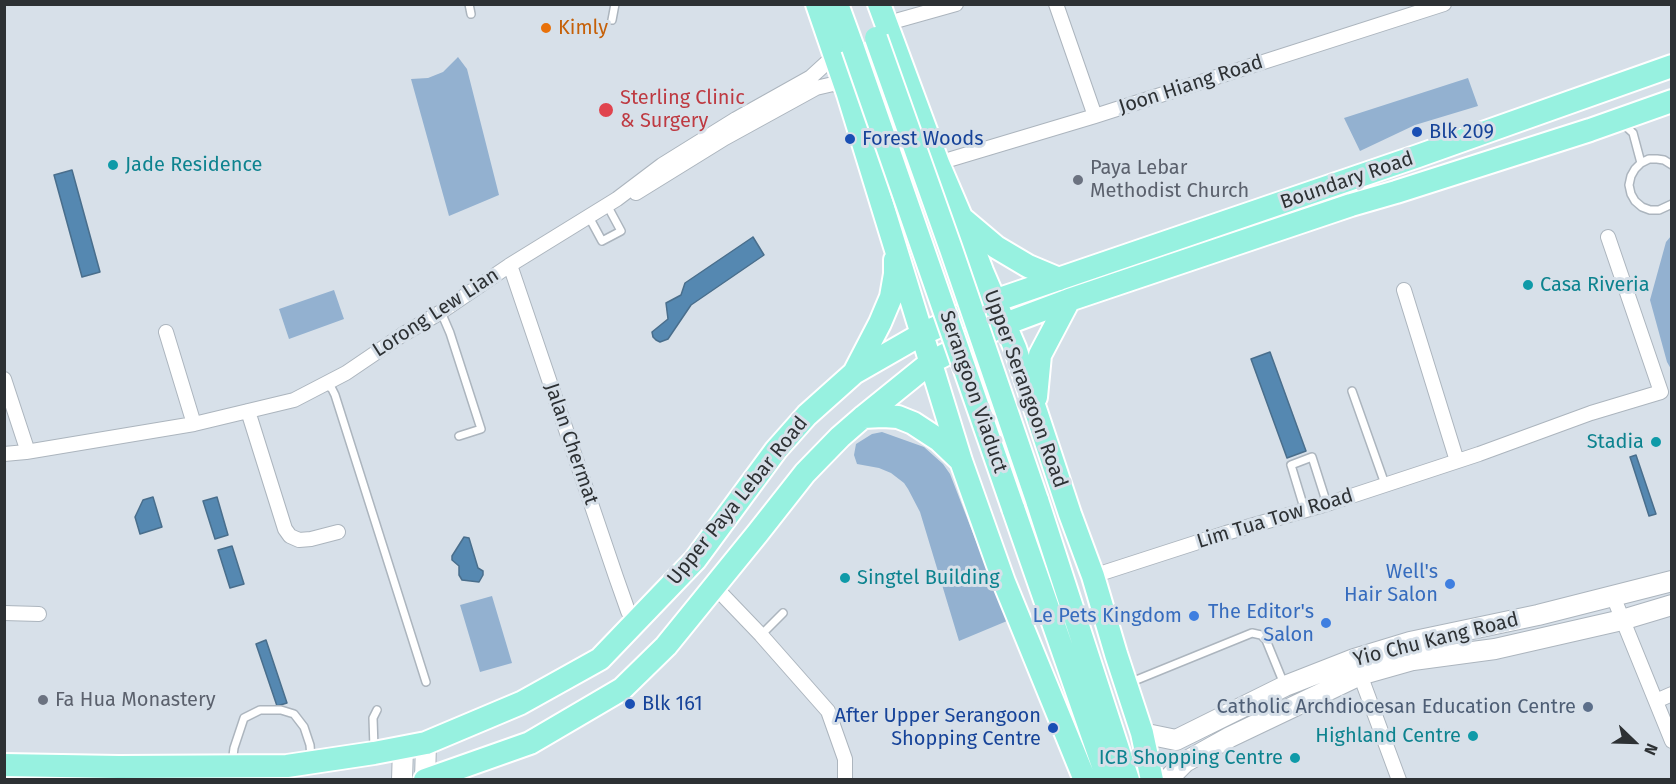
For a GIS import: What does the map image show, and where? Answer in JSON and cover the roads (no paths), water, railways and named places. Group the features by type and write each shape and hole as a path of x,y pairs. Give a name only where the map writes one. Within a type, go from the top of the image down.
{"main road":[{"path":"817,4 848,94 961,461 1004,582 1085,780"},
{"name":"Serangoon Viaduct","path":"837,4 1108,780"},
{"name":"Serangoon Viaduct","path":"864,4 1037,500 1128,780"},
{"name":"Upper Serangoon Road","path":"883,15 938,163 1005,324 1035,407 1093,576 1142,733 1152,780"},
{"name":"Boundary Road","path":"922,334 994,301 1408,160 1671,66"},
{"name":"Boundary Road","path":"931,362 1005,324 1069,300 1351,205 1580,133 1671,101"},
{"path":"962,219 996,247 1028,266 1059,279"},
{"path":"854,373 891,297 895,274 894,240"},
{"path":"1035,407 1040,355 1069,300"},
{"name":"Upper Paya Lebar Road","path":"4,765 287,766 403,748 426,742 521,703 600,659 695,560 776,450 807,415 854,373 922,334"},
{"name":"Upper Paya Lebar Road","path":"425,780 530,743 622,689 666,646 805,473 840,437 931,362"},
{"path":"863,417 891,416 913,423 939,440 961,461"},
{"name":"Yio Chu Kang Road","path":"1167,780 1185,762 1357,667 1410,642 1538,615 1671,581"},
{"name":"Yio Chu Kang Road","path":"1176,740 1285,686 1357,667 1495,649 1622,620 1671,605"},
{"path":"1142,733 1176,740 1170,750 1171,755 1175,760 1185,762"},
{"path":"425,780 426,742"},
{"path":"465,780 482,768 530,743"},
{"path":"402,780 403,748"}],"street":[{"path":"883,15 956,4"},
{"path":"1056,4 1095,116"},
{"name":"Joon Hiang Road","path":"938,163 1095,116 1444,4"},
{"name":"Lorong Lew Lian","path":"4,454 194,424 294,400 346,373 510,265 612,202 654,170 736,119 811,77 834,56"},
{"name":"Lorong Lew Lian","path":"612,202 635,194 725,138 816,88 833,84 840,86 848,94"},
{"name":"Lorong Lew Lian","path":"654,170 657,172 667,169 700,149 725,138"},
{"name":"Lim Tua Tow Road","path":"1093,576 1278,517 1327,504 1592,413 1661,392 1608,237"},
{"name":"Jalan Chermat","path":"510,265 616,577 634,622"},
{"path":"1404,290 1457,461"},
{"path":"166,332 194,424"},
{"path":"4,379 26,452"},
{"path":"248,411 285,529 290,536 299,540 338,532"},
{"path":"714,586 828,711 845,759 845,780"},
{"path":"1613,596 1671,741"},
{"path":"4,614 39,614"},
{"path":"1357,667 1399,780"},
{"path":"1656,701 1671,694"}],"lane":[{"path":"469,4 471,14"},
{"path":"612,20 615,4"},
{"path":"1617,120 1633,133 1641,163"},
{"path":"1671,165 1664,160 1648,159 1635,169 1629,185 1635,201 1642,207 1659,210 1671,204"},
{"path":"589,217 602,241 621,231 612,202"},
{"path":"441,312 481,429 459,436"},
{"path":"325,383 332,389 426,682"},
{"path":"1353,391 1385,484"},
{"path":"1305,511 1291,465 1312,457 1327,504"},
{"path":"761,635 783,613"},
{"path":"1126,685 1252,633 1262,635 1266,640 1285,686"},
{"path":"232,766 234,748 244,718 260,710 281,710 294,714 304,727 310,746 311,762"},
{"path":"374,753 374,718 377,710"}],"place":[{"name":"Kimly","path":"546,28"},
{"name":"Sterling Clinic & Surgery","path":"606,110"},
{"name":"Blk 209","path":"1417,132"},
{"name":"Forest Woods","path":"850,139"},
{"name":"Jade Residence","path":"113,165"},
{"name":"Paya Lebar Methodist Church","path":"1078,180"},
{"name":"Casa Riveria","path":"1528,285"},
{"name":"Stadia","path":"1656,442"},
{"name":"Singtel Building","path":"845,578"},
{"name":"Well's Hair Salon","path":"1450,584"},
{"name":"Le Pets Kingdom","path":"1194,616"},
{"name":"The Editor's Salon","path":"1326,623"},
{"name":"Fa Hua Monastery","path":"43,700"},
{"name":"Blk 161","path":"630,704"},
{"name":"Catholic Archdiocesan Education Centre","path":"1588,707"},
{"name":"After Upper Serangoon Shopping Centre","path":"1053,728"},
{"name":"Highland Centre","path":"1473,736"},
{"name":"ICB Shopping Centre","path":"1295,758"}]}
